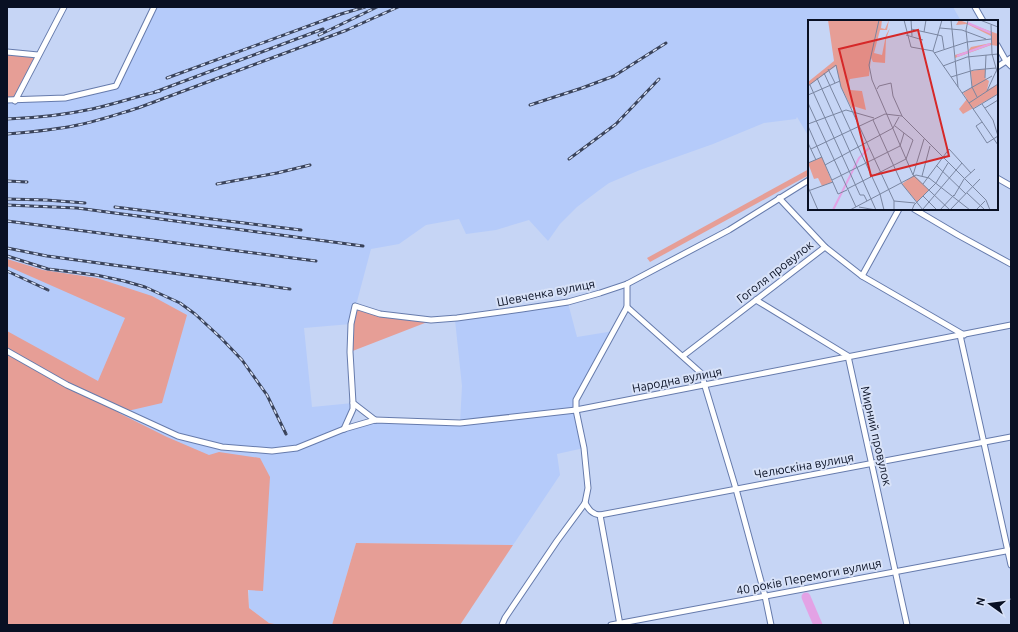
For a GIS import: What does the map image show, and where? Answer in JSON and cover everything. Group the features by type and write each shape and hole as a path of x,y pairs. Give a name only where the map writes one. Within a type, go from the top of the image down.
{"street":[{"path":"15,100 64,7"},
{"path":"7,100 66,98 116,86 154,7"},
{"path":"975,7 982,20"},
{"path":"998,47 1011,66"},
{"path":"7,52 38,55"},
{"path":"998,66 1008,60"},
{"path":"998,179 1011,186"},
{"name":"Шевченка вулиця","path":"353,403 350,352 351,324 355,306 380,314 431,320 457,318 568,302 627,284 729,230 808,181"},
{"path":"779,198 825,246"},
{"path":"862,276 898,210"},
{"path":"916,210 1011,264"},
{"name":"Гоголя провулок","path":"683,356 825,246 862,276 962,335"},
{"path":"502,625 505,618 552,547 585,503 588,488 584,448 576,410 576,400 627,307 627,284"},
{"path":"756,300 848,356"},
{"path":"627,307 701,372 736,489 765,596 771,625"},
{"name":"Народна вулиця","path":"7,351 68,386 178,436 222,447 272,451 297,448 344,429 375,420 460,423 576,410 1011,325"},
{"path":"962,335 1011,565"},
{"name":"Мирний провулок","path":"848,356 908,625"},
{"path":"353,403 375,420"},
{"path":"344,429 353,409 353,403"},
{"name":"Челюскіна вулиця","path":"600,515 1011,437"},
{"path":"585,503 589,510 600,515 620,624"},
{"name":"40 років Перемоги вулиця","path":"611,625 1009,550"}],"shaded area":[{"path":"154,7 953,7 960,20 808,20 808,135 797,117 796,119 764,123 713,144 640,170 609,183 577,207 560,224 548,241 529,220 496,230 466,234 459,219 426,225 399,244 371,249 351,324 304,328 312,407 353,403 345,428 375,420 460,423 462,386 455,320 568,303 577,337 614,331 576,400 584,448 557,454 560,475 513,545 356,543 332,625 280,625 269,623 249,608 247,479 167,454 7,351 7,100 65,98 116,86"},
{"path":"7,52 38,55 15,101 7,100"},
{"path":"808,170 808,176 650,262 647,258"},
{"path":"7,259 43,270 97,278 152,296 187,315 162,403 119,413 167,437 209,455 219,452 260,458 270,477 263,591 248,590 249,608 269,623 280,625 7,625 7,331 98,381 125,318 7,266"},
{"path":"355,306 380,314 430,321 350,352"},
{"path":"356,543 513,545 460,625 332,625"}],"waterway":[{"path":"806,597 818,625"}],"railway":[{"path":"167,78 341,14 365,7"},
{"path":"319,35 377,7"},
{"path":"7,134 69,127 93,122 138,108 347,30 398,7"},
{"path":"155,92 323,29"},
{"path":"530,105 614,76 666,43"},
{"path":"569,159 616,124 659,79"},
{"path":"7,119 50,116 81,111 160,91"},
{"path":"217,184 277,173 310,165"},
{"path":"7,181 27,182"},
{"path":"7,199 85,203"},
{"path":"7,205 77,208 363,246"},
{"path":"115,207 301,230"},
{"path":"7,221 316,261"},
{"path":"7,248 47,256 290,289"},
{"path":"7,256 48,269 96,275 124,281 145,287 180,303 195,314 242,360 267,395 286,434"},
{"path":"7,271 48,290"}]}
